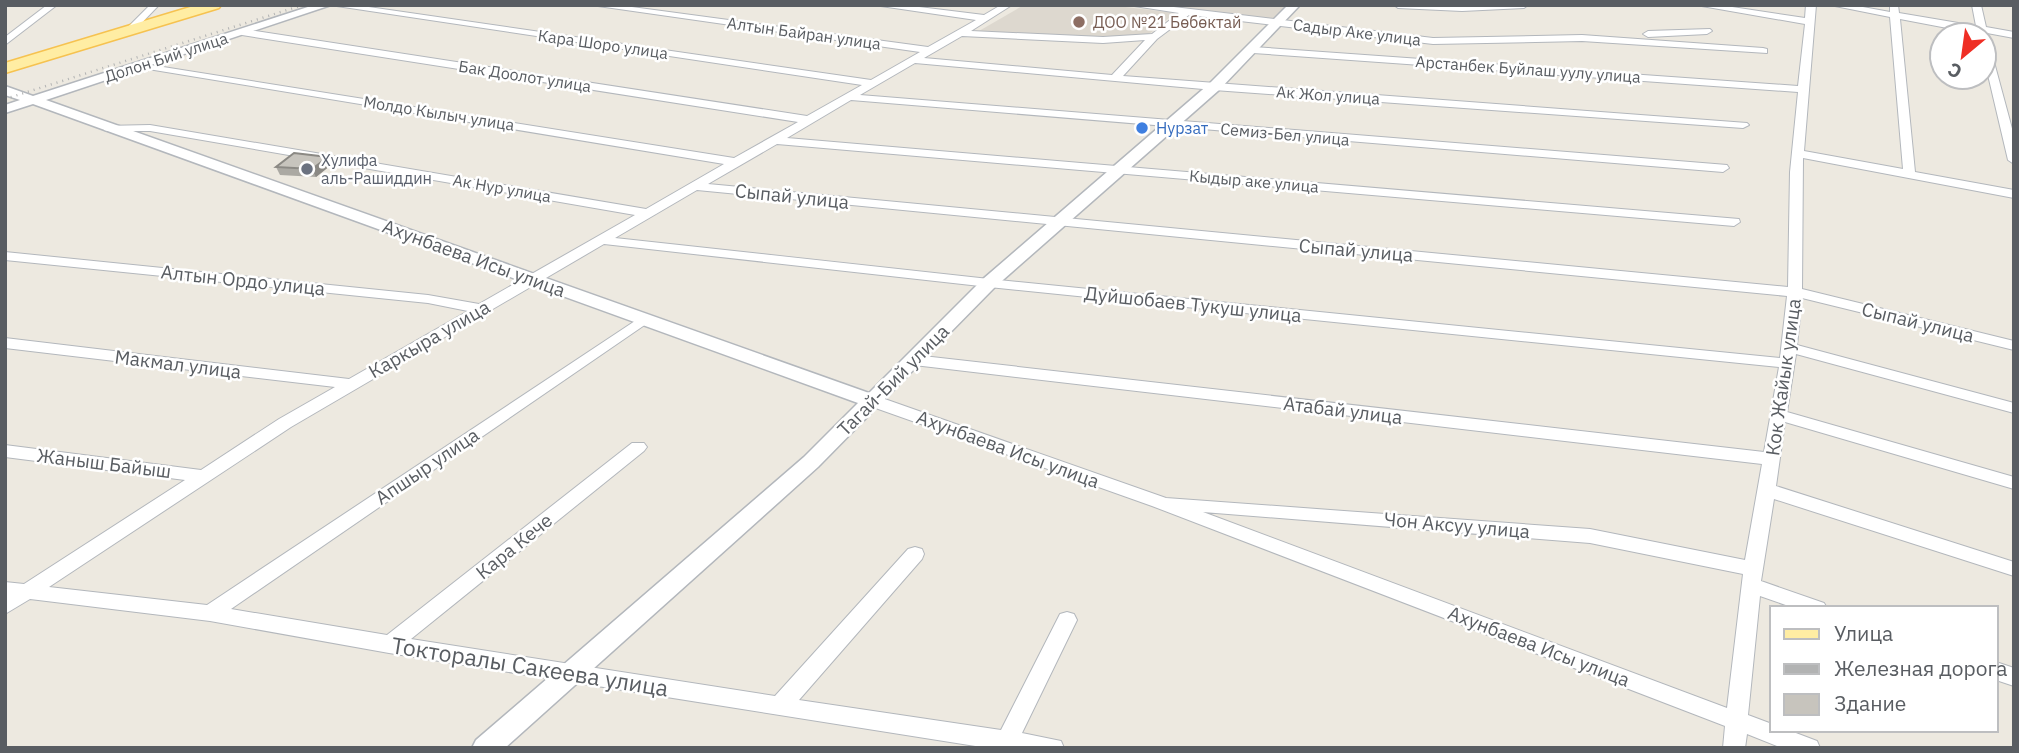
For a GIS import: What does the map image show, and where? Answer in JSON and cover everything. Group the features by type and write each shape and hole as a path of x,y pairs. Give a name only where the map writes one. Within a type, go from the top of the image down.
{"main road":[{"path":"5,68 214,5"}],"street":[{"path":"5,42 52,5"},
{"path":"129,31 155,5"},
{"name":"Долон Бий улица","path":"5,109 326,5"},
{"name":"Кара Шоро улица","path":"334,5 872,83"},
{"name":"Алтын Байран улица","path":"595,5 930,50"},
{"path":"878,5 986,18"},
{"name":"Каркыра улица","path":"5,606 15,591 350,384 1008,5"},
{"name":"Садыр Аке улица","path":"1132,5 1444,41 1582,38 1707,31"},
{"name":"Тагай-Бий улица","path":"486,748 810,462 989,283 1214,87 1295,5"},
{"path":"1398,5 1462,8 1524,5"},
{"path":"1700,5 1810,22"},
{"path":"1749,11 1764,9 1764,5"},
{"name":"Кок Жайык улица","path":"1734,748 1752,577 1779,415 1795,292 1797,153 1811,5"},
{"path":"1834,5 1895,10 1935,21"},
{"path":"1895,10 1909,174"},
{"path":"1115,78 1154,37 1187,12"},
{"name":"Бак Доолот улица","path":"242,33 808,120"},
{"path":"961,33 1103,40 1154,37"},
{"name":"Садыр Аке улица","path":"1582,38 1763,51"},
{"name":"Арстанбек Буйлаш уулу улица","path":"1252,50 1803,89"},
{"name":"Ак Жол улица","path":"913,60 1214,87 1743,125"},
{"name":"Молдо Кылыч улица","path":"142,65 735,162"},
{"name":"Ахунбаева Исы улица","path":"5,90 1158,502 1809,748"},
{"path":"1997,91 2014,160"},
{"name":"Семиз-Бел улица","path":"848,97 1723,168"},
{"name":"Ак Нур улица","path":"108,128 150,128 647,213"},
{"name":"Кыдыр аке улица","path":"774,140 1734,222"},
{"path":"1797,153 2014,194"},
{"name":"Сыпай улица","path":"694,186 1795,292 2014,346"},
{"name":"Дуйшобаев Тукуш улица","path":"600,240 989,283 1788,355 2014,408"},
{"name":"Алтын Ордо улица","path":"5,256 428,299 481,309"},
{"name":"Апшыр улица","path":"210,613 644,319"},
{"name":"Макмал улица","path":"5,343 350,384"},
{"name":"Атабай улица","path":"914,360 1772,459"},
{"path":"1779,415 2014,483"},
{"name":"Кара Кече","path":"389,645 638,447"},
{"name":"Жаныш Байыш","path":"5,451 202,476"},
{"path":"1766,491 2014,569"},
{"name":"Чон Аксуу улица","path":"1158,502 1590,536 1752,577 1814,606"},
{"path":"780,706 915,554"},
{"name":"Токторалы Сакеева улица","path":"15,591 210,613 389,645 1054,748"},
{"path":"1007,741 1067,620"}],"shaded area":[{"name":"ДОО №21 Бөбөктай","path":"1024,5 1109,5 1175,13 1148,35 1105,38 979,31"},
{"path":"1158,5 1288,5 1275,19"}],"building":[{"path":"294,153 328,157 312,169 276,167"}],"railway":[{"path":"5,99 303,5"}],"place":[{"name":"ДОО №21 Бөбөктай","path":"1079,22"},
{"name":"Нурзат","path":"1142,128"},
{"name":"Хулифа аль-Рашиддин","path":"307,169"}]}
